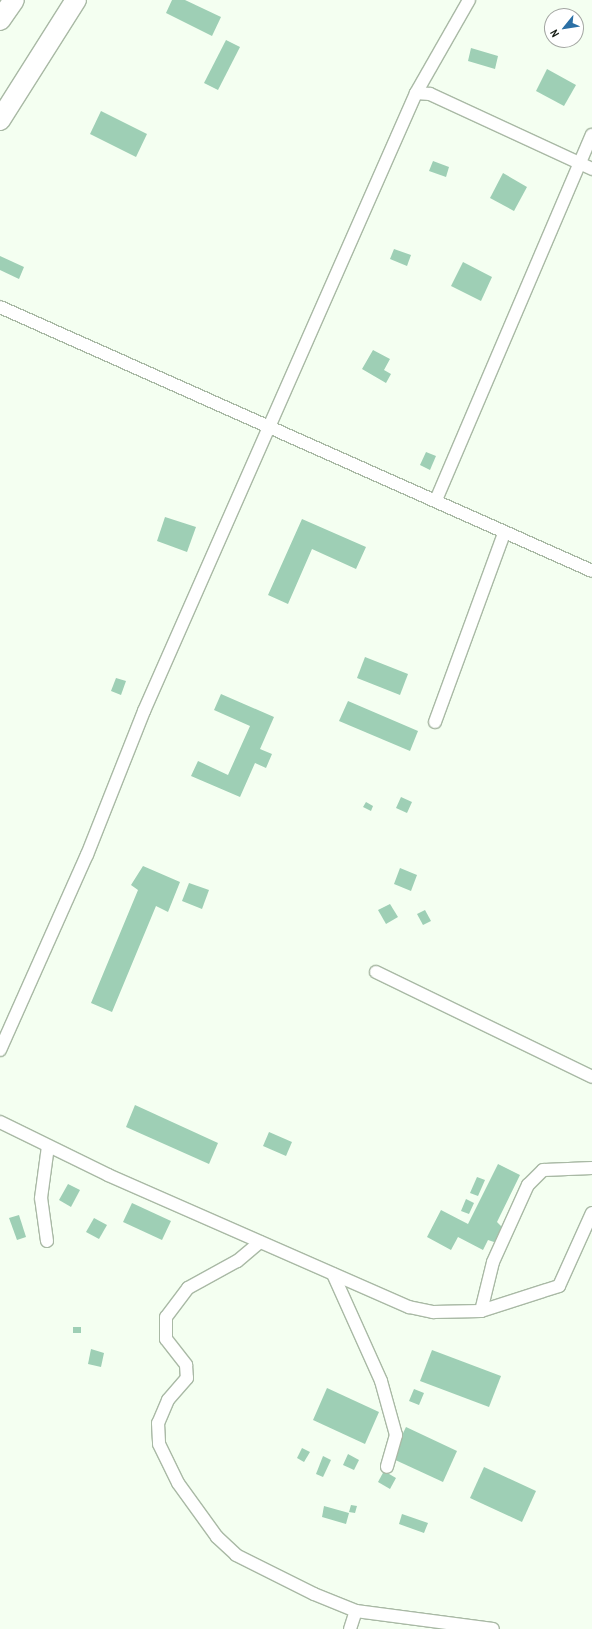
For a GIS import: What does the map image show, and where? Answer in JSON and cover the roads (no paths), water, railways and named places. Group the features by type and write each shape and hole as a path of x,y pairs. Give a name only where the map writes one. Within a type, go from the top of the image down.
{"highway":[{"path":"0,20 14,0"},
{"path":"0,120 76,0"}],"street":[{"path":"0,1050 268,429 416,93 469,0"},
{"path":"416,93 430,94 592,169"},
{"path":"436,500 592,135"},
{"path":"0,307 268,429 436,500 504,533 592,571"},
{"path":"435,722 504,533"},
{"path":"376,972 592,1077"},
{"path":"0,1122 48,1146 408,1307 433,1312 481,1310 559,1286 592,1213"},
{"path":"47,1240 41,1198 48,1146"},
{"path":"481,1310 492,1262 528,1185 543,1170 592,1168"},
{"path":"260,1242 237,1261 188,1288 166,1317 166,1339 186,1365 187,1378 168,1400 158,1422 159,1444 178,1482 217,1537 236,1555 356,1611 493,1629"},
{"path":"333,1274 381,1382 396,1435 387,1467"},
{"path":"350,1629 356,1611"}]}
